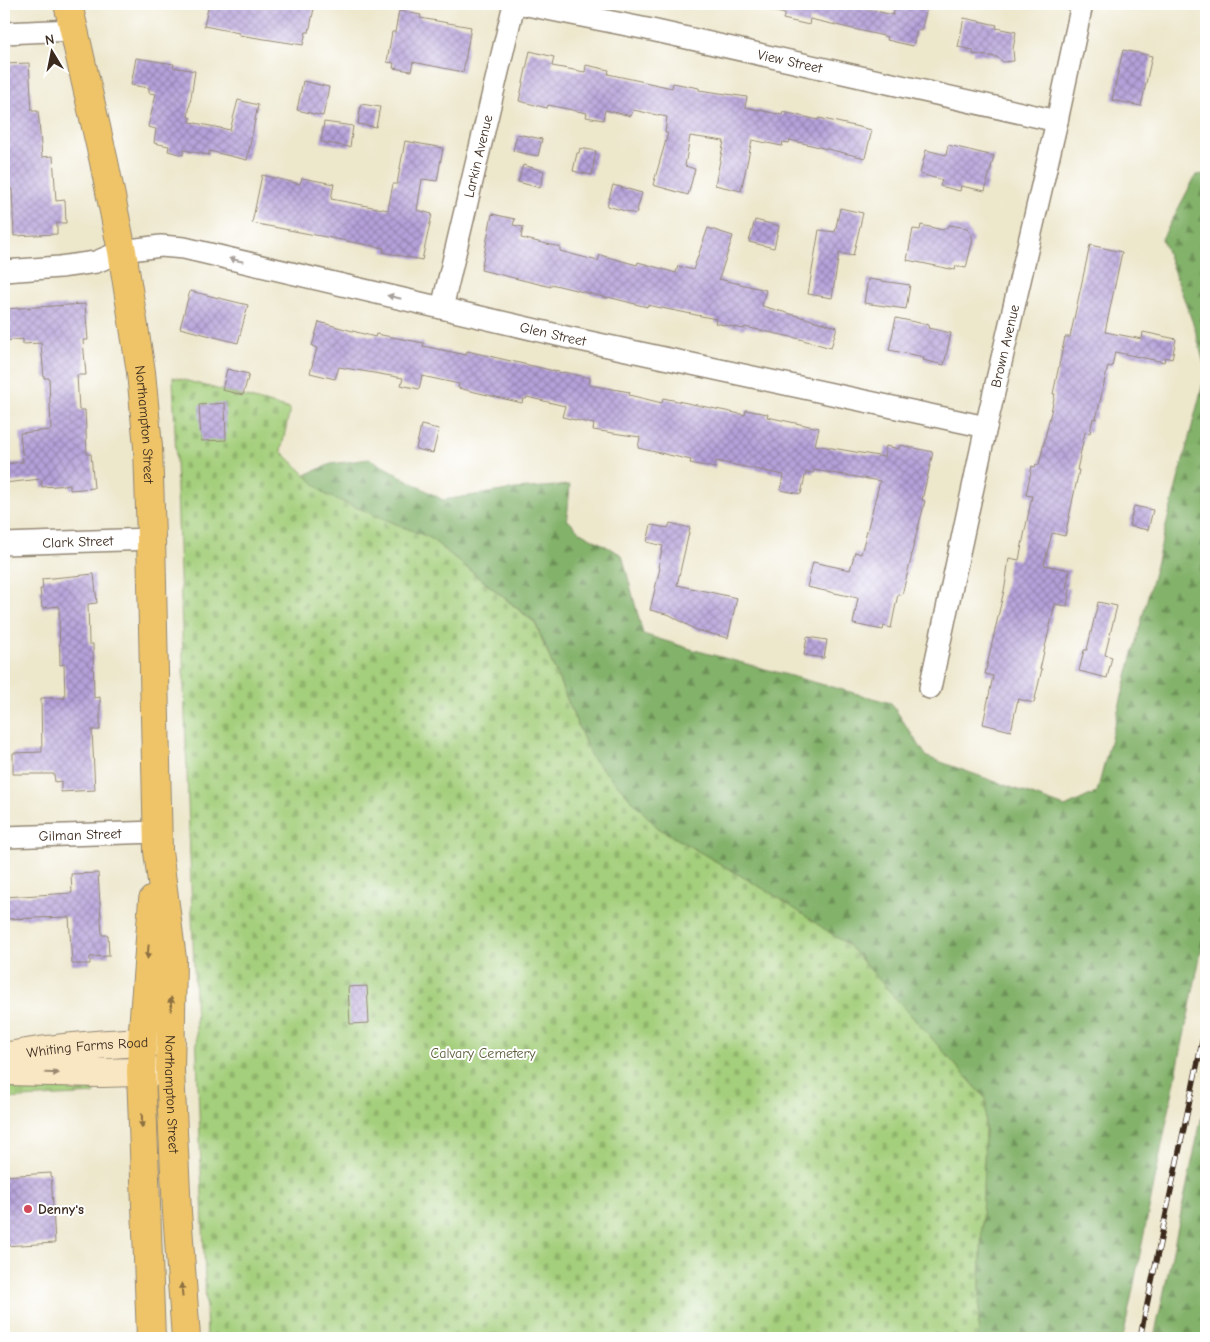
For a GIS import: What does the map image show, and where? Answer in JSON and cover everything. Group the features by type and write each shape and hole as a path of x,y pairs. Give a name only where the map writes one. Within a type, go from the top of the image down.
{"main road":[{"name":"Northampton Street","path":"68,4 122,251 142,372 148,447 157,842 141,1072 152,1335"},
{"name":"Northampton Street","path":"157,842 172,959 170,1071 186,1338"},
{"name":"Whiting Farms Road","path":"4,1056 102,1044 171,1040"},
{"name":"Whiting Farms Road","path":"4,1071 102,1073 170,1071"}],"street":[{"name":"Larkin Avenue","path":"442,308 514,4"},
{"name":"View Street","path":"522,4 647,28 1057,121"},
{"name":"Brown Avenue","path":"930,688 986,427 1057,121 1082,4"},
{"path":"4,33 74,30"},
{"name":"Glen Street","path":"4,271 96,262 122,251 161,246 184,248 566,337 986,427"},
{"name":"Clark Street","path":"4,544 151,539"},
{"name":"Gilman Street","path":"4,837 157,842"}],"green space":[{"path":"1206,174 1206,371 1194,326 1162,239 1196,175"},
{"path":"1206,372 1206,927 1123,1338 978,1338 986,1099 848,945 774,895 658,828 591,757 535,622 430,538 326,495 305,475 331,464 370,459 443,500 515,489 570,485 567,519 580,532 622,555 643,634 691,649 891,703 927,757 1065,807 1097,792"},
{"name":"Calvary Cemetery","path":"173,377 290,409 281,451 326,495 430,538 535,623 591,757 658,828 774,895 848,945 986,1099 978,1338 207,1338"},
{"path":"37,1085 77,1086 94,1089 95,1092 94,1094 4,1099 4,1087"},
{"path":"1206,1097 1206,1338 1154,1338"}],"building":[{"path":"209,4 315,4 309,32 306,32 303,45 239,35 239,33 204,26"},
{"path":"773,4 845,4 893,15 896,4 928,4 921,31 917,30 913,46 887,40 888,37 810,19 809,25 783,19 785,14 772,11"},
{"path":"399,11 421,15 420,18 471,27 463,72 413,62 411,71 393,68 394,63 387,62 392,32 395,32"},
{"path":"964,18 997,25 996,28 1016,32 1013,49 1014,61 1003,62 997,57 973,54 973,50 958,47"},
{"path":"1123,50 1152,56 1141,106 1112,100"},
{"path":"530,51 554,57 552,66 585,72 586,65 609,70 608,74 672,88 673,83 699,88 699,90 747,97 745,107 782,115 783,112 818,120 819,118 872,130 865,158 790,140 789,143 783,142 782,146 752,140 741,191 715,185 724,141 690,136 685,166 695,169 688,195 653,185 668,133 665,133 667,117 633,110 631,116 605,110 603,120 586,117 587,113 548,105 547,108 519,101"},
{"path":"136,58 174,64 173,67 195,71 188,117 191,118 190,122 230,130 238,100 258,105 247,160 209,151 209,155 184,150 183,155 168,151 169,146 154,143 156,129 148,127 156,94 149,93 149,88 131,85"},
{"path":"29,63 32,111 38,111 42,157 53,156 56,201 65,200 66,223 57,223 57,234 14,236 12,189 4,190 4,64"},
{"path":"303,81 329,87 323,116 297,110"},
{"path":"361,104 380,107 376,127 358,124"},
{"path":"324,122 353,126 350,147 321,142"},
{"path":"517,134 542,139 538,156 513,151"},
{"path":"405,141 443,148 437,181 422,179 417,210 432,214 422,260 383,252 384,248 252,223 262,175 300,184 302,178 334,184 331,199 388,210 393,184 397,184"},
{"path":"948,145 994,156 985,191 961,186 960,191 940,186 942,180 920,174 926,150 946,155"},
{"path":"580,148 596,151 592,175 573,171"},
{"path":"523,165 544,171 540,188 518,182"},
{"path":"613,185 642,193 636,214 607,206"},
{"path":"840,208 863,213 853,256 839,253 832,298 808,294 819,230 835,232"},
{"path":"492,214 515,219 513,225 523,227 521,238 560,247 560,251 598,261 600,255 637,265 638,262 676,273 678,266 693,270 708,228 733,236 719,279 766,290 762,306 837,327 831,348 745,327 744,329 715,323 716,319 647,305 647,307 551,284 551,287 481,270"},
{"path":"755,220 779,226 774,248 749,242"},
{"path":"921,225 943,230 950,225 967,228 973,239 966,268 956,266 955,270 907,260 913,229 920,230"},
{"path":"1090,245 1122,252 1105,332 1142,339 1143,332 1176,339 1172,359 1165,357 1164,362 1115,352 1112,367 1108,366 1096,419 1093,418 1090,433 1085,432 1065,536 1052,533 1044,565 1070,570 1066,588 1070,589 1067,606 1055,604 1034,703 1018,699 1011,731 983,724 993,676 985,674 1005,586 1009,558 1019,560 1032,496 1026,495 1032,466 1039,465 1055,394 1053,394 1065,337 1070,337"},
{"path":"868,279 910,285 906,309 864,303"},
{"path":"190,291 248,305 238,343 180,328"},
{"path":"85,304 88,340 83,340 86,375 77,375 79,410 85,410 87,454 91,454 94,488 70,490 70,485 42,487 41,479 4,483 4,464 23,462 20,433 51,430 49,378 44,378 41,343 23,344 23,339 4,341 4,309"},
{"path":"896,318 929,325 928,328 951,333 944,365 923,360 924,357 889,350"},
{"path":"319,322 375,337 376,334 424,343 423,346 466,355 467,351 590,378 589,385 630,392 629,395 662,403 663,398 745,415 746,410 768,414 767,417 819,428 815,445 884,457 886,446 899,449 900,445 933,452 922,500 925,501 902,595 898,594 891,628 884,626 883,630 853,624 858,598 807,587 813,562 850,570 855,552 861,554 880,481 814,470 813,473 806,472 801,494 781,490 784,475 716,461 715,468 690,463 691,460 638,448 640,437 593,430 594,424 562,417 565,406 527,397 523,399 522,403 458,388 459,384 422,376 419,389 401,385 403,378 339,367 335,379 310,373 317,348 312,346"},
{"path":"227,369 249,374 243,395 222,390"},
{"path":"225,403 226,440 201,441 199,405"},
{"path":"421,425 439,429 433,453 416,449"},
{"path":"1134,506 1153,510 1148,530 1129,526"},
{"path":"670,523 690,528 677,585 737,598 728,638 696,630 670,615 650,610 663,546 647,542 651,525 668,528"},
{"path":"94,574 97,603 88,604 89,644 93,644 94,698 100,697 100,730 92,730 95,790 61,792 61,781 55,782 54,774 13,774 13,753 42,752 41,698 65,698 64,664 60,665 59,606 42,608 40,589 43,589 42,579"},
{"path":"1098,602 1117,606 1105,655 1112,657 1107,678 1079,671 1084,650 1087,650"},
{"path":"807,637 827,640 824,658 804,655"},
{"path":"98,873 102,935 108,935 109,956 90,957 90,964 72,964 69,917 4,919 4,897 72,893 71,874"},
{"path":"367,986 369,1023 350,1024 348,987"},
{"name":"Denny's","path":"51,1173 55,1243 4,1246 4,1176"}],"railway":[{"path":"1140,1338 1206,1023"}],"place":[{"name":"Denny's","path":"28,1209"}]}
